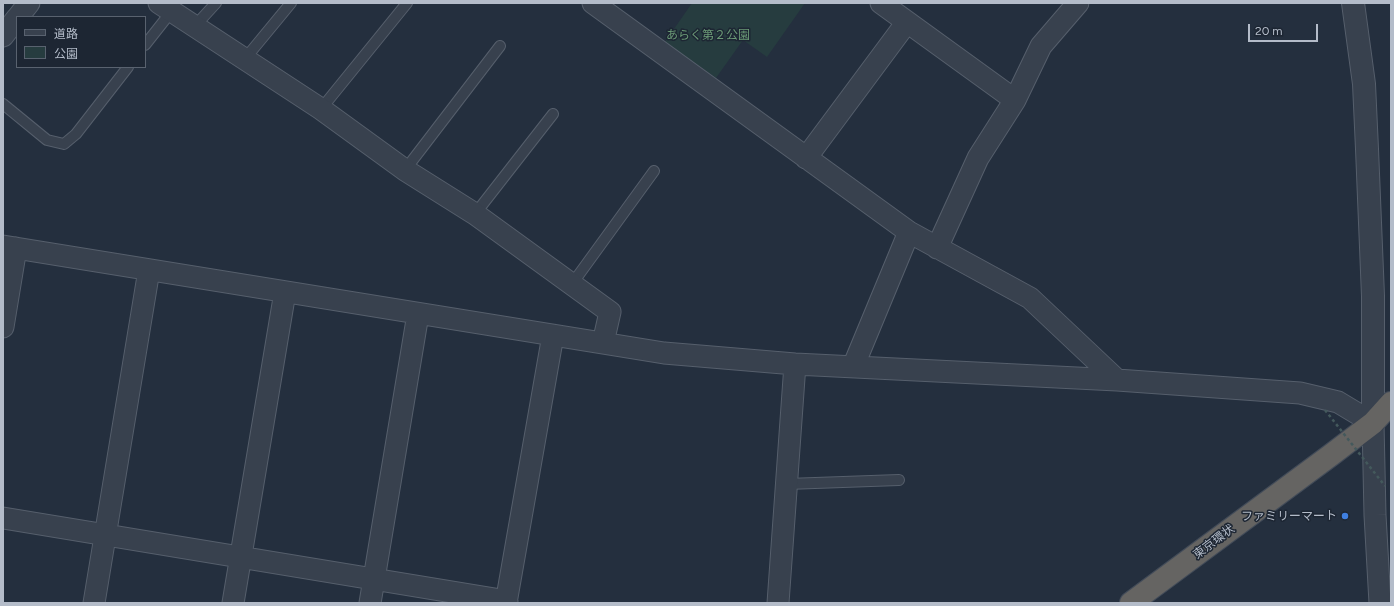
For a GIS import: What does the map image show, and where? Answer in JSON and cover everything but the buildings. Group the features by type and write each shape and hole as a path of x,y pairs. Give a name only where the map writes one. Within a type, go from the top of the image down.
{"highway":[{"name":"東京環状","path":"1131,603 1382,419 1391,403"}],"street":[{"path":"19,16 29,3"},
{"path":"593,3 909,232 1030,298 1117,380"},
{"path":"881,3 1015,100"},
{"path":"1353,3 1364,84 1373,296 1382,419 1384,475 1375,515 1380,603"},
{"path":"165,7 321,109 405,170 475,214 610,312 603,343"},
{"path":"937,248 978,158 1015,100 1041,46 1066,7"},
{"path":"3,36 16,19"},
{"path":"806,158 907,22"},
{"path":"853,367 909,232"},
{"path":"3,327 10,247 418,314 664,352 795,364 1117,380 1300,393 1338,402 1382,419"},
{"path":"94,603 149,270"},
{"path":"233,603 285,292"},
{"path":"370,603 418,314"},
{"path":"3,518 506,602 553,335"},
{"path":"778,603 795,364"}],"lane":[{"path":"194,27 216,3"},
{"path":"244,60 291,3"},
{"path":"321,109 407,3"},
{"path":"146,43 165,7"},
{"path":"405,170 500,46"},
{"path":"3,104 47,140 64,144 76,134 127,68"},
{"path":"475,214 554,114"},
{"path":"572,284 654,171"},
{"path":"787,484 899,480"}],"path":[{"path":"1325,410 1384,475"}],"green space":[{"name":"あらく第２公園","path":"692,3 805,3 767,57 743,40 716,78 665,42"}],"place":[{"name":"ファミリーマート","path":"1345,516"}]}
